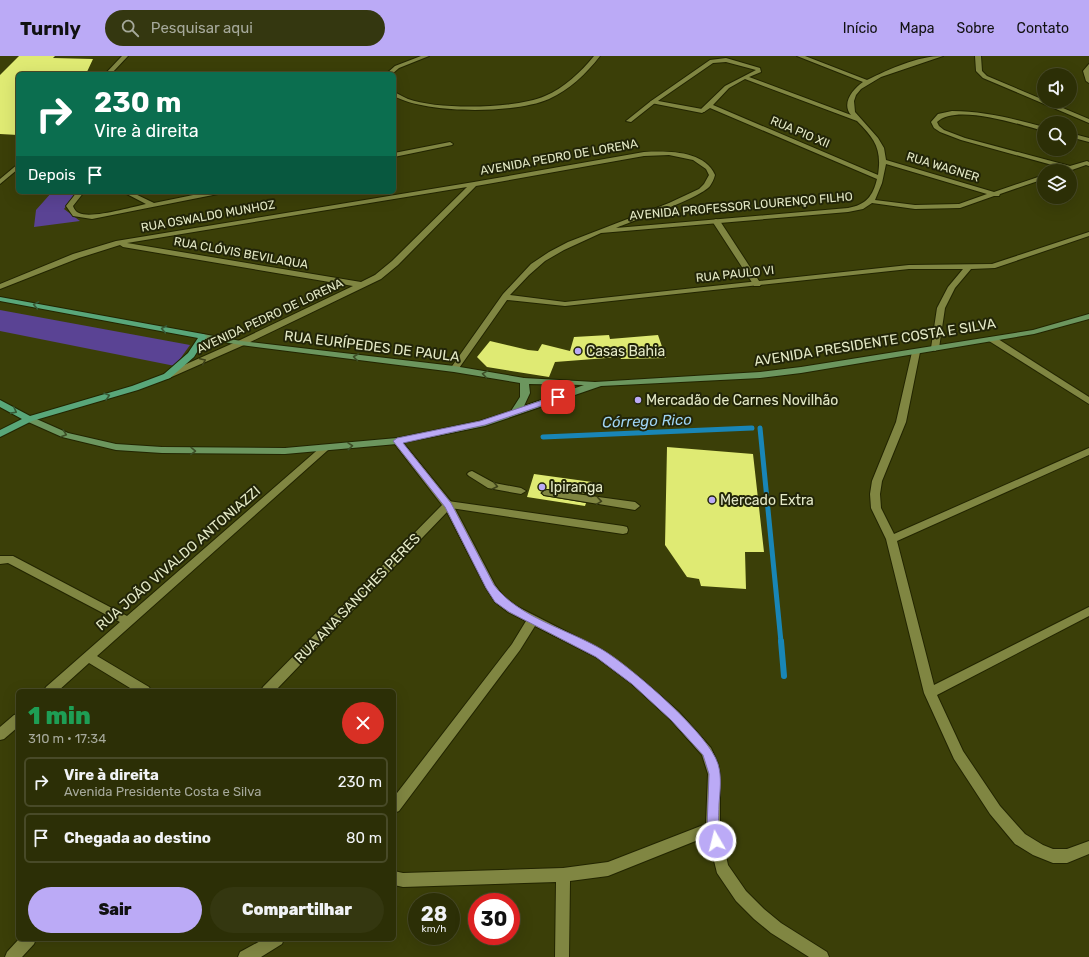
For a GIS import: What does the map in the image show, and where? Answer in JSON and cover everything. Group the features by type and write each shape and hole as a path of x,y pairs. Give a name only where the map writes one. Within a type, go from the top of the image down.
{"main road":[{"name":"RUA EURÍPEDES DE PAULA","path":"0,299 203,336"},
{"name":"AVENIDA PEDRO DE LORENA","path":"0,434 29,419 135,388 167,376 191,355 203,336"},
{"path":"0,403 29,419"}],"street":[{"path":"110,72 124,56"},
{"path":"391,72 397,67 426,56"},
{"path":"396,96 399,99 422,104 489,107 523,105 545,99 566,87 582,76 597,56"},
{"path":"800,56 868,82"},
{"path":"912,56 924,60"},
{"name":"AVENIDA PROFESSOR LOURENÇO FILHO","path":"454,369 505,297 526,272 544,259 571,244 600,231 848,210 864,206 871,201 880,178 883,161 882,150 877,140 852,112 852,99 860,86 868,82 924,60 940,56"},
{"path":"978,56 979,71 985,77 1089,121"},
{"path":"629,122 653,102 712,61 726,60 758,69 759,71 728,86 710,106 702,111 653,102"},
{"path":"1089,66 1086,71 1089,81"},
{"path":"746,78 859,120"},
{"name":"RUA PIO XII","path":"710,106 880,178"},
{"path":"1037,127 971,112 944,114 937,117 934,122 942,131 953,136 1054,164"},
{"path":"1077,137 1089,140"},
{"path":"396,154 450,144"},
{"name":"AVENIDA PEDRO DE LORENA","path":"167,376 241,343 378,276 395,264 474,184 644,154 669,153 682,155 695,159 709,168 712,175 710,182 700,190 671,204 600,231"},
{"name":"RUA WAGNER","path":"883,161 997,195"},
{"path":"1077,166 1088,164"},
{"path":"0,182 16,168"},
{"path":"871,201 915,206 960,206 997,195 1037,180"},
{"name":"RUA OSWALDO MUNHOZ","path":"396,194 474,184"},
{"path":"79,194 69,206 72,212 78,216 92,217 203,194"},
{"path":"130,194 153,205"},
{"name":"RUA OSWALDO MUNHOZ","path":"0,287 76,256 116,244 385,195"},
{"path":"716,221 757,284"},
{"name":"RUA PAULO VI","path":"505,297 565,304 909,267 992,266 1089,234"},
{"name":"RUA CLÓVIS BEVILAQUA","path":"116,244 362,285"},
{"path":"935,348 941,308 952,287 969,267"},
{"name":"AVENIDA PRESIDENTE COSTA E SILVA","path":"29,419 64,435 116,446 210,452 285,451 325,448 397,441 482,424 515,411 600,383 760,375 816,368 1034,332 1089,316"},
{"name":"RUA EURÍPEDES DE PAULA","path":"203,336 241,343 454,369 524,380 600,383"},
{"path":"992,339 1089,401"},
{"path":"916,352 901,422 877,481 875,494 876,508 890,539 930,693 958,755 995,810 1020,839 1038,850 1053,856 1067,856 1089,847"},
{"path":"515,411 522,404 526,394 524,380"},
{"path":"397,441 448,506 491,588 499,599 512,609 600,654 636,681 675,716 707,752 714,774 713,828 722,868 741,896 759,914 776,928 822,957"},
{"name":"RUA JOÃO VIVALDO ANTONIAZZI","path":"52,689 325,448"},
{"path":"890,539 1089,451"},
{"path":"472,474 491,486 521,491"},
{"path":"546,493 635,506"},
{"path":"448,506 623,530"},
{"name":"RUA ANA SANCHES PERES","path":"269,689 448,506"},
{"path":"0,560 9,559 129,622"},
{"path":"930,693 1089,611"},
{"path":"396,804 516,647 534,619"},
{"path":"89,657 142,689"},
{"path":"0,735 16,722"},
{"path":"396,878 403,880 563,875 608,869 713,828"},
{"path":"562,957 563,875"},
{"path":"12,957 27,941"},
{"path":"246,957 274,941"}],"shaded area":[{"path":"50,194 75,194 64,209 80,221 34,227 36,210"},
{"path":"0,310 190,345 175,366 0,331"}],"building":[{"path":"19,56 55,56 53,58 93,59 87,72 16,72 16,135 0,134 0,75"},
{"path":"609,335 610,339 658,335 666,358 621,359 620,357 555,362 549,377 487,367 477,357 490,341 528,350 538,351 542,344 570,351 574,337"},
{"name":"Mercado Extra","path":"667,447 753,454 764,552 745,552 746,589 701,586 699,579 687,577 665,545"},
{"path":"534,474 592,482 589,494 547,489 540,493 544,496 586,503 585,506 527,497"}],"waterway":[{"name":"Córrego Rico","path":"543,437 752,428"},
{"path":"760,428 781,642"},
{"path":"781,641 784,676"}],"place":[{"name":"Casas Bahia","path":"578,351"},
{"name":"Mercadão de Carnes Novilhão","path":"638,400"},
{"name":"Ipiranga","path":"542,487"},
{"name":"Mercado Extra","path":"712,500"}],"route":[{"path":"558,397 515,411 482,424 397,441 448,506 491,588 499,599 512,609 600,654 636,681 675,716 707,752 714,774 715,789 713,828 716,841"}]}
